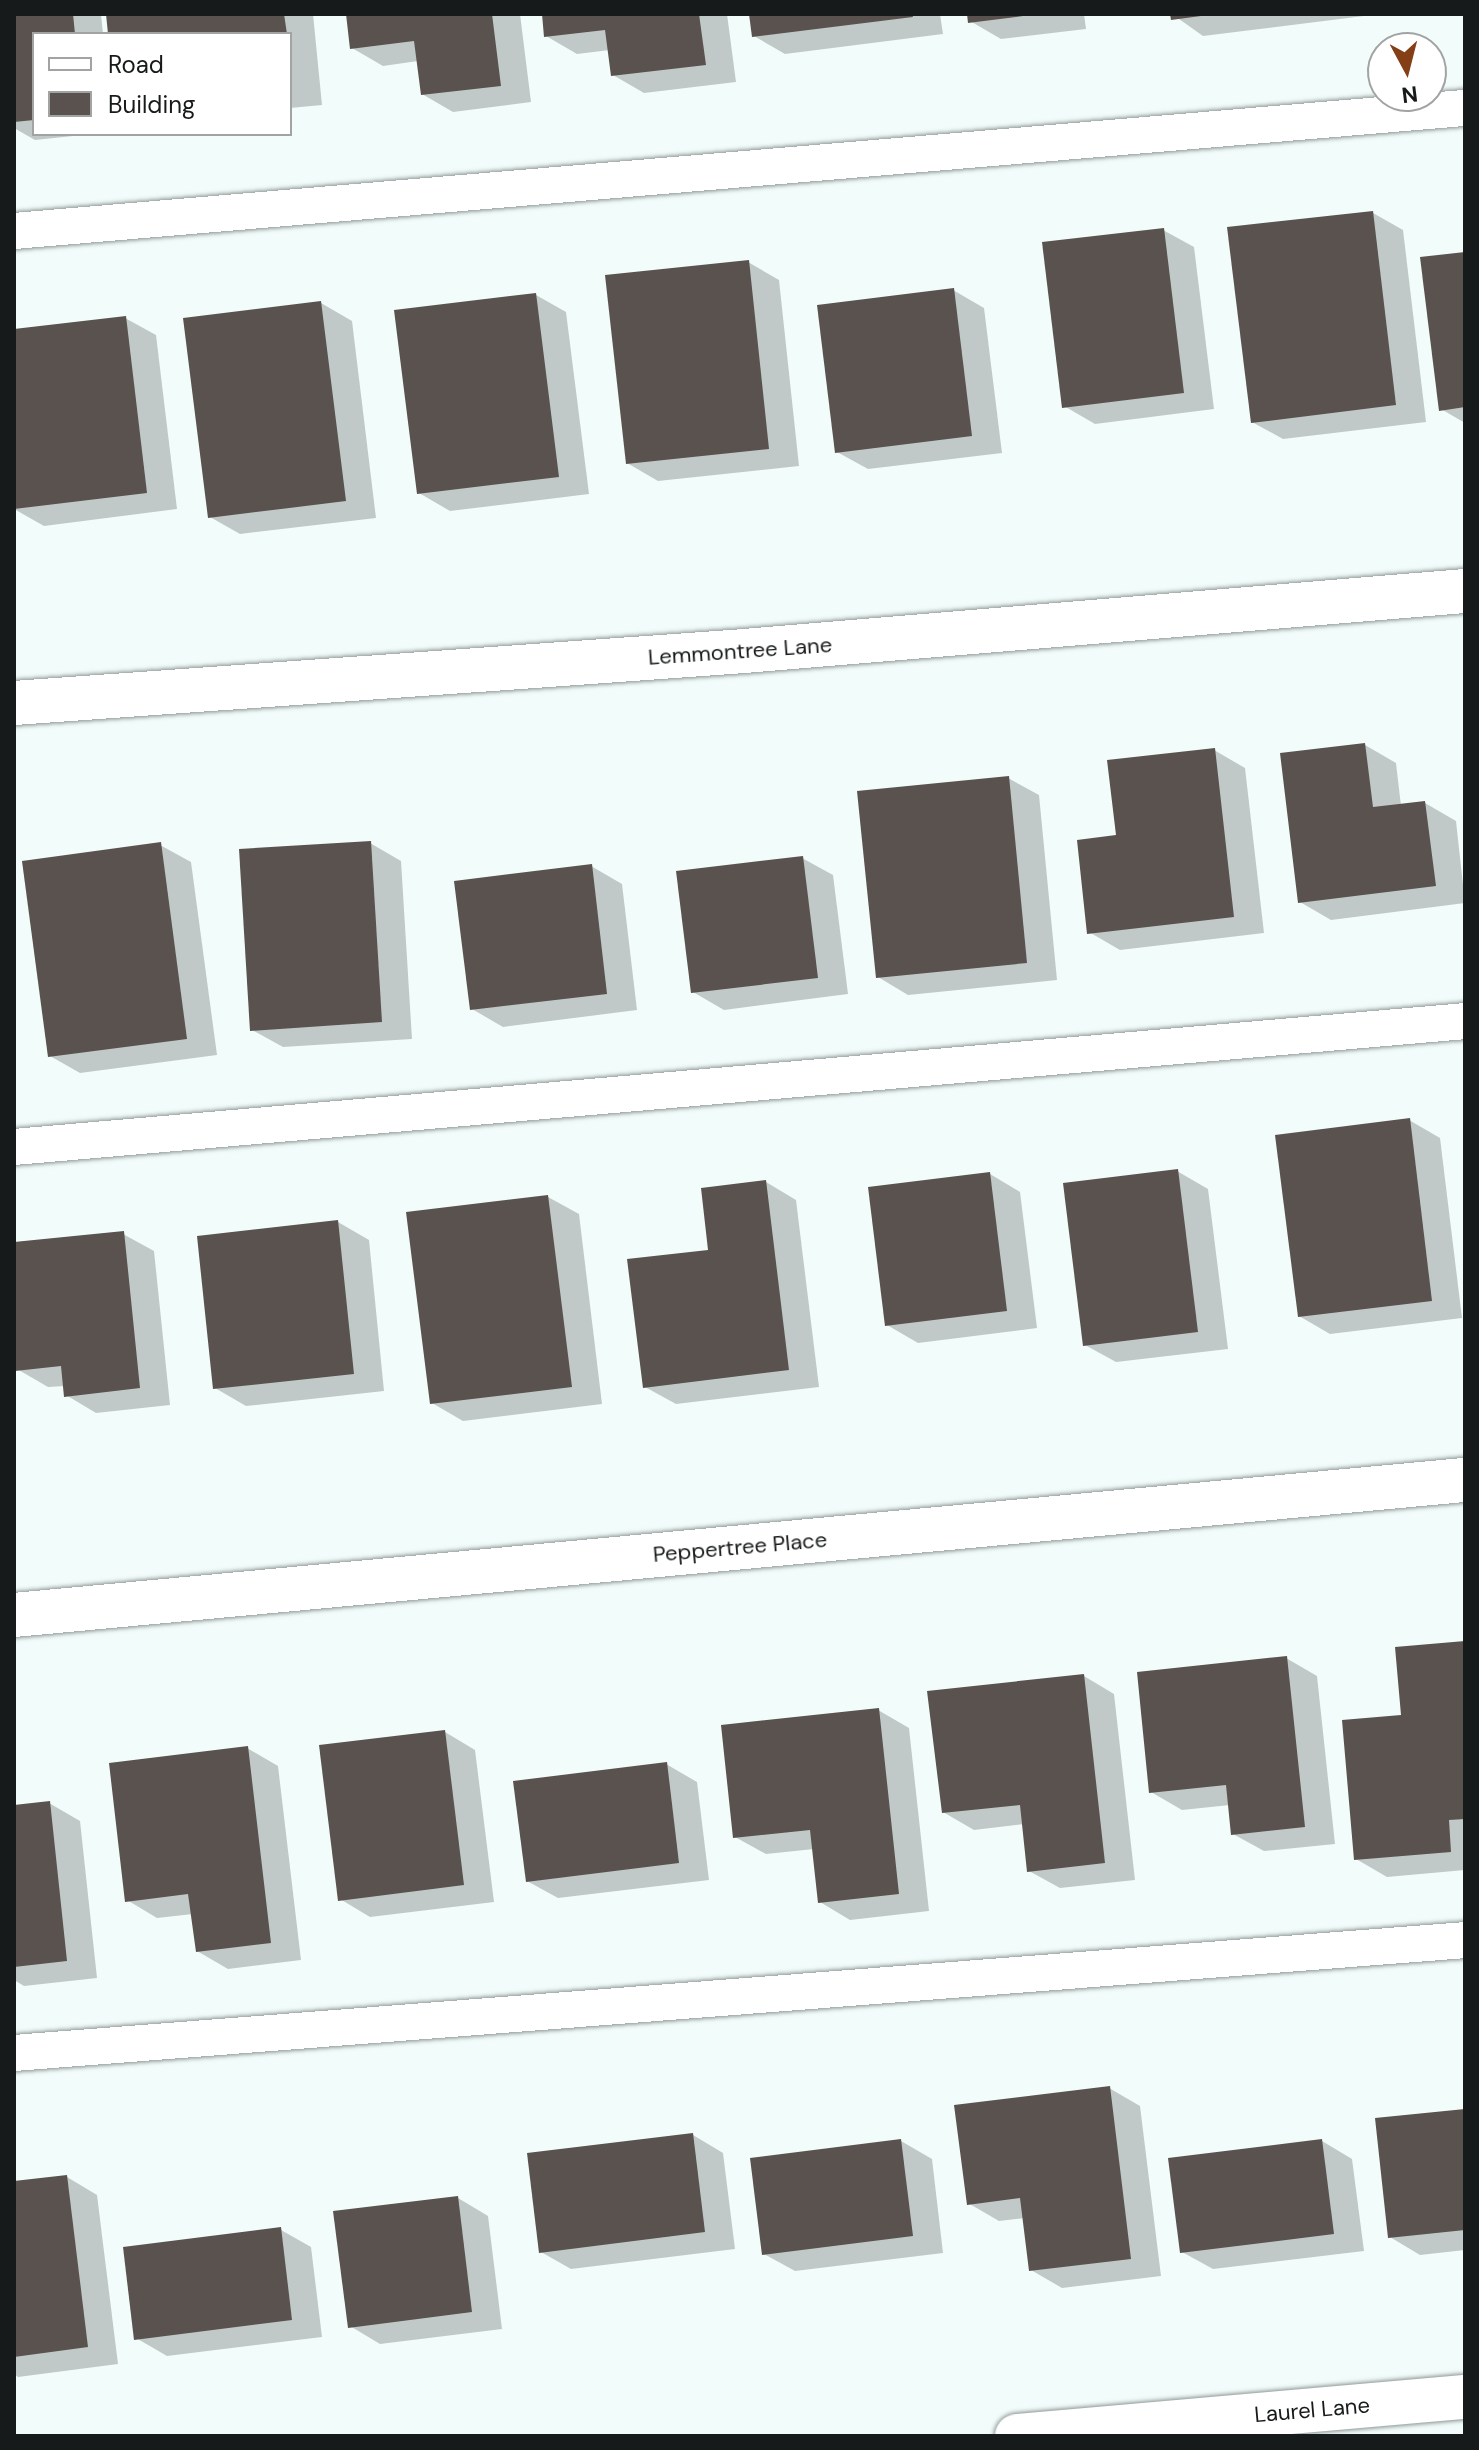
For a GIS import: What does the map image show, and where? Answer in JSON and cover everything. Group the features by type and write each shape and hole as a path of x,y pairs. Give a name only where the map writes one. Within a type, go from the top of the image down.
{"street":[{"name":"Lemmontree Lane","path":"14,703 744,651 1465,591"},
{"name":"Peppertree Place","path":"14,1615 1465,1480"},
{"name":"Laurel Lane","path":"1017,2436 1465,2397"}],"lane":[{"path":"14,231 1465,108"},
{"path":"14,1147 1465,1021"},
{"path":"14,2053 1465,1940"}],"building":[{"path":"14,14 73,14 75,32 32,32 32,120 14,122"},
{"path":"106,14 284,14 287,32 108,32"},
{"path":"346,14 492,14 501,86 421,95 414,41 350,49"},
{"path":"542,14 699,14 706,65 611,76 605,30 544,37"},
{"path":"749,14 912,14 913,17 752,37"},
{"path":"967,14 1022,14 1023,16 968,23"},
{"path":"1170,14 1201,14 1201,16 1171,20"},
{"path":"1373,211 1396,405 1251,423 1227,227"},
{"path":"1164,228 1184,393 1062,408 1042,242"},
{"path":"1465,252 1465,407 1439,411 1420,257"},
{"path":"749,260 769,449 626,464 605,275"},
{"path":"954,288 972,436 835,453 817,305"},
{"path":"536,293 559,477 417,494 394,310"},
{"path":"321,301 346,501 208,518 183,318"},
{"path":"126,316 147,493 14,509 14,329"},
{"path":"1365,743 1373,807 1425,801 1436,886 1298,903 1280,753"},
{"path":"1215,748 1234,917 1087,934 1077,840 1116,835 1107,760"},
{"path":"1009,776 1027,963 876,978 857,791"},
{"path":"371,841 382,1022 250,1031 239,849"},
{"path":"161,842 187,1039 48,1057 22,861"},
{"path":"803,856 818,978 691,993 676,871"},
{"path":"592,864 607,994 470,1010 454,881"},
{"path":"1410,1118 1432,1301 1298,1317 1275,1135"},
{"path":"1178,1169 1198,1332 1083,1346 1063,1183"},
{"path":"990,1172 1007,1311 885,1326 868,1187"},
{"path":"766,1180 789,1370 643,1388 627,1259 708,1250 701,1188"},
{"path":"548,1195 572,1387 430,1404 406,1212"},
{"path":"338,1220 354,1374 213,1389 197,1236"},
{"path":"124,1231 140,1388 64,1397 61,1366 15,1371 14,1242"},
{"path":"1465,1641 1465,1819 1449,1820 1451,1852 1354,1860 1342,1720 1401,1715 1395,1647"},
{"path":"1287,1656 1305,1827 1231,1835 1226,1785 1149,1793 1137,1672"},
{"path":"1084,1674 1105,1863 1027,1872 1020,1805 942,1813 927,1691"},
{"path":"879,1708 899,1894 818,1903 810,1830 733,1838 721,1725"},
{"path":"445,1730 464,1885 338,1901 319,1745"},
{"path":"248,1746 271,1943 196,1952 188,1894 125,1902 109,1763"},
{"path":"667,1762 679,1863 526,1882 513,1781"},
{"path":"50,1801 67,1961 14,1967 14,1805"},
{"path":"1110,2086 1131,2259 1029,2271 1020,2198 967,2205 954,2105"},
{"path":"1465,2109 1465,2230 1388,2238 1375,2118"},
{"path":"693,2133 705,2232 539,2253 527,2153"},
{"path":"901,2139 913,2236 762,2255 750,2158"},
{"path":"1322,2139 1334,2234 1180,2253 1168,2158"},
{"path":"67,2175 88,2347 14,2357 14,2181"},
{"path":"458,2196 472,2312 348,2328 333,2211"},
{"path":"281,2227 292,2320 134,2340 123,2247"}]}
